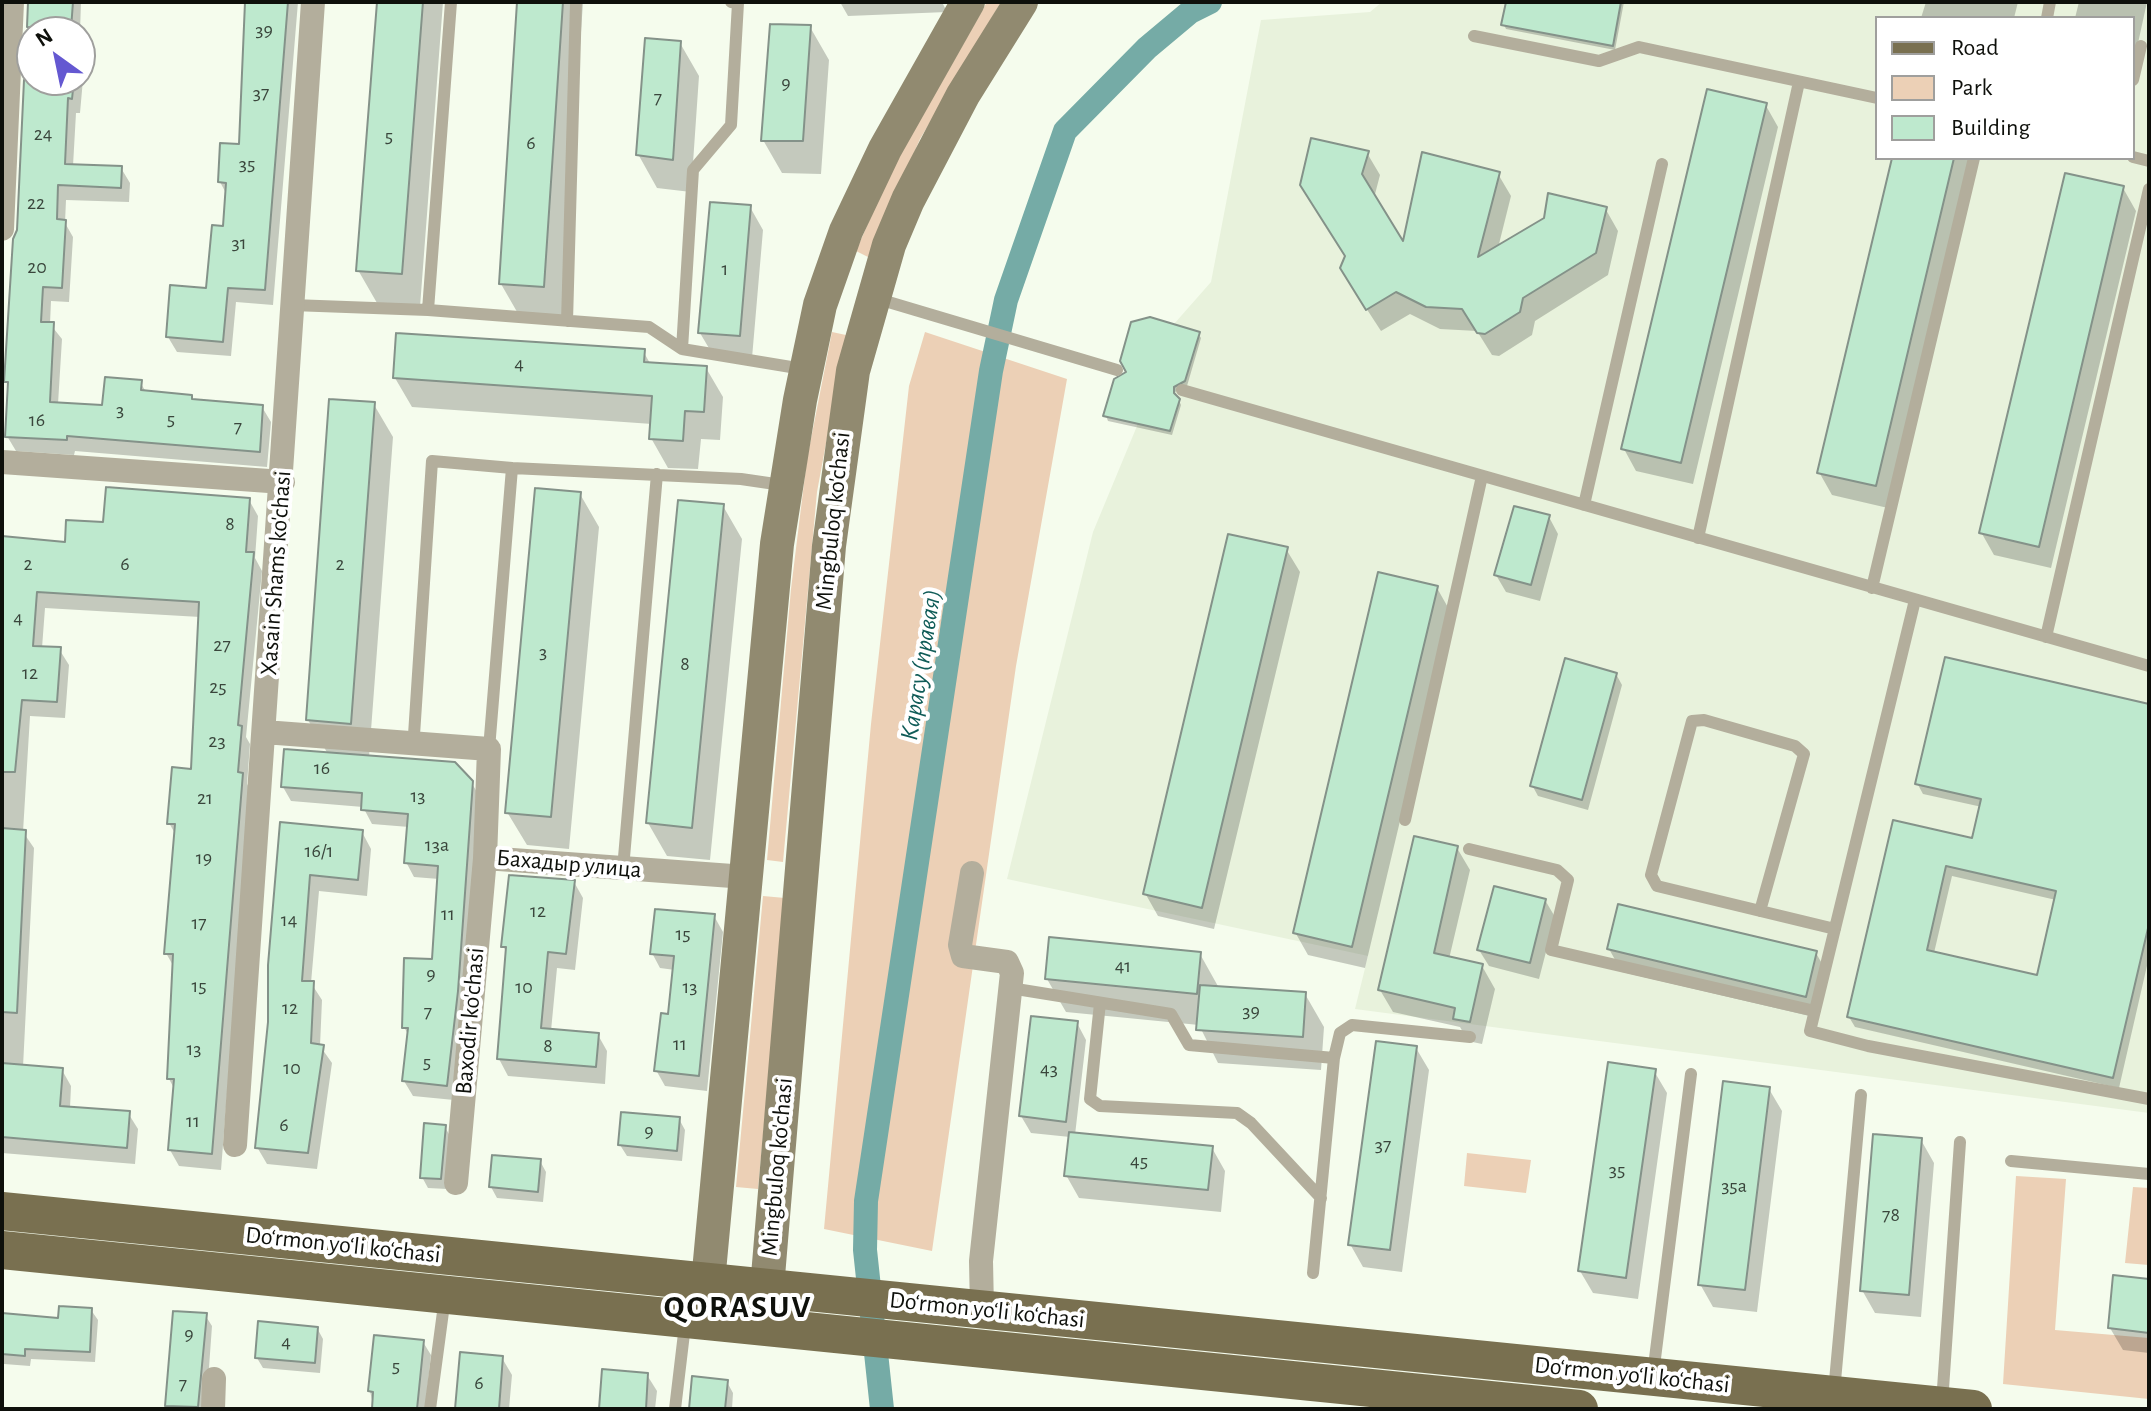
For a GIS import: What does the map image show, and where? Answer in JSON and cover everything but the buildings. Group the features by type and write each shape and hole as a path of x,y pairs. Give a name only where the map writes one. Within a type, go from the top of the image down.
{"main road":[{"name":"Mingbuloq ko'chasi","path":"708,1282 785,486 806,369 827,284 846,231 885,149 968,2"},
{"name":"Mingbuloq ko'chasi","path":"734,1325 767,1288 836,475 853,371 873,297 908,200 963,95 1021,2"},
{"path":"827,284 873,297"},
{"path":"746,877 801,882"},
{"name":"Do‘rmon yo‘li ko‘chasi","path":"2,1211 1957,1407"},
{"name":"Do‘rmon yo‘li ko‘chasi","path":"2,1250 1579,1409"},
{"path":"708,1282 734,1325"}],"street":[{"name":"Xasain Shams ko'chasi","path":"235,1145 283,482 313,2"},
{"path":"2,229 9,8"},
{"path":"2,462 283,482"},
{"path":"264,732 489,749"},
{"name":"Бахадыр улица","path":"489,749 485,858 746,877"},
{"name":"Baxodir ko'chasi","path":"456,1183 485,858"},
{"path":"972,873 960,945 963,956 1007,962 1012,973 981,1261 982,1309"},
{"path":"213,1409 214,1379"}],"lane":[{"path":"428,310 451,2"},
{"path":"567,321 576,2"},
{"path":"682,349 693,170 731,125 738,3 731,2"},
{"path":"1474,36 1599,61 1639,47 1875,98"},
{"path":"2135,72 2141,46"},
{"path":"1698,538 1799,82"},
{"path":"1872,588 1974,160"},
{"path":"1584,505 1662,164"},
{"path":"2046,637 2149,189"},
{"path":"873,297 1117,370"},
{"path":"292,305 428,310 649,327 682,349 806,369"},
{"path":"1182,390 2149,666"},
{"path":"414,735 432,461 657,474 785,486"},
{"path":"489,749 512,468"},
{"path":"623,869 657,474"},
{"path":"1405,820 1482,476"},
{"path":"1915,600 1810,1031 1868,1046 2149,1099"},
{"path":"1760,911 1804,754 1795,746 1704,720 1692,721 1651,875 1657,886 1760,911 1835,929"},
{"path":"1469,849 1557,870 1568,880 1551,950 1815,1011"},
{"path":"1010,988 1171,1014 1189,1045 1334,1058"},
{"path":"1100,1003 1090,1099 1100,1106 1237,1113 1251,1123 1321,1198"},
{"path":"1313,1273 1334,1058 1340,1033 1352,1025 1470,1037"},
{"path":"1653,1377 1691,1074"},
{"path":"1833,1395 1861,1095"},
{"path":"1957,1407 1960,1142"},
{"path":"2011,1161 2149,1174"},
{"path":"430,1409 446,1296"},
{"path":"675,1409 686,1320"}],"shaded area":[{"path":"1382,2 2149,2 2149,1113 1355,1009 1368,956 1007,879 1093,532 1137,426 1138,378 1174,324 1211,282 1261,20 1370,12"}],"green space":[{"path":"987,2 1001,2 920,139 868,257 856,251 890,173"},
{"path":"832,332 846,335 817,492 783,862 767,860 791,589 807,459"},
{"path":"925,332 1067,379 1016,666 932,1251 824,1229 871,724 909,386"},
{"path":"763,896 785,898 758,1189 736,1187"},
{"path":"1467,1153 1531,1160 1526,1193 1464,1186"},
{"path":"2016,1176 2066,1179 2055,1330 2149,1338 2149,1399 2003,1384"},
{"path":"2133,1187 2149,1188 2149,1265 2125,1263"}],"waterway":[{"name":"Карасу (правая)","path":"882,1409 865,1250 866,1201 991,371 1006,300 1065,131 1147,48 1190,12 1210,2"}],"district":[{"name":"QORASUV","path":"738,1307"}]}
